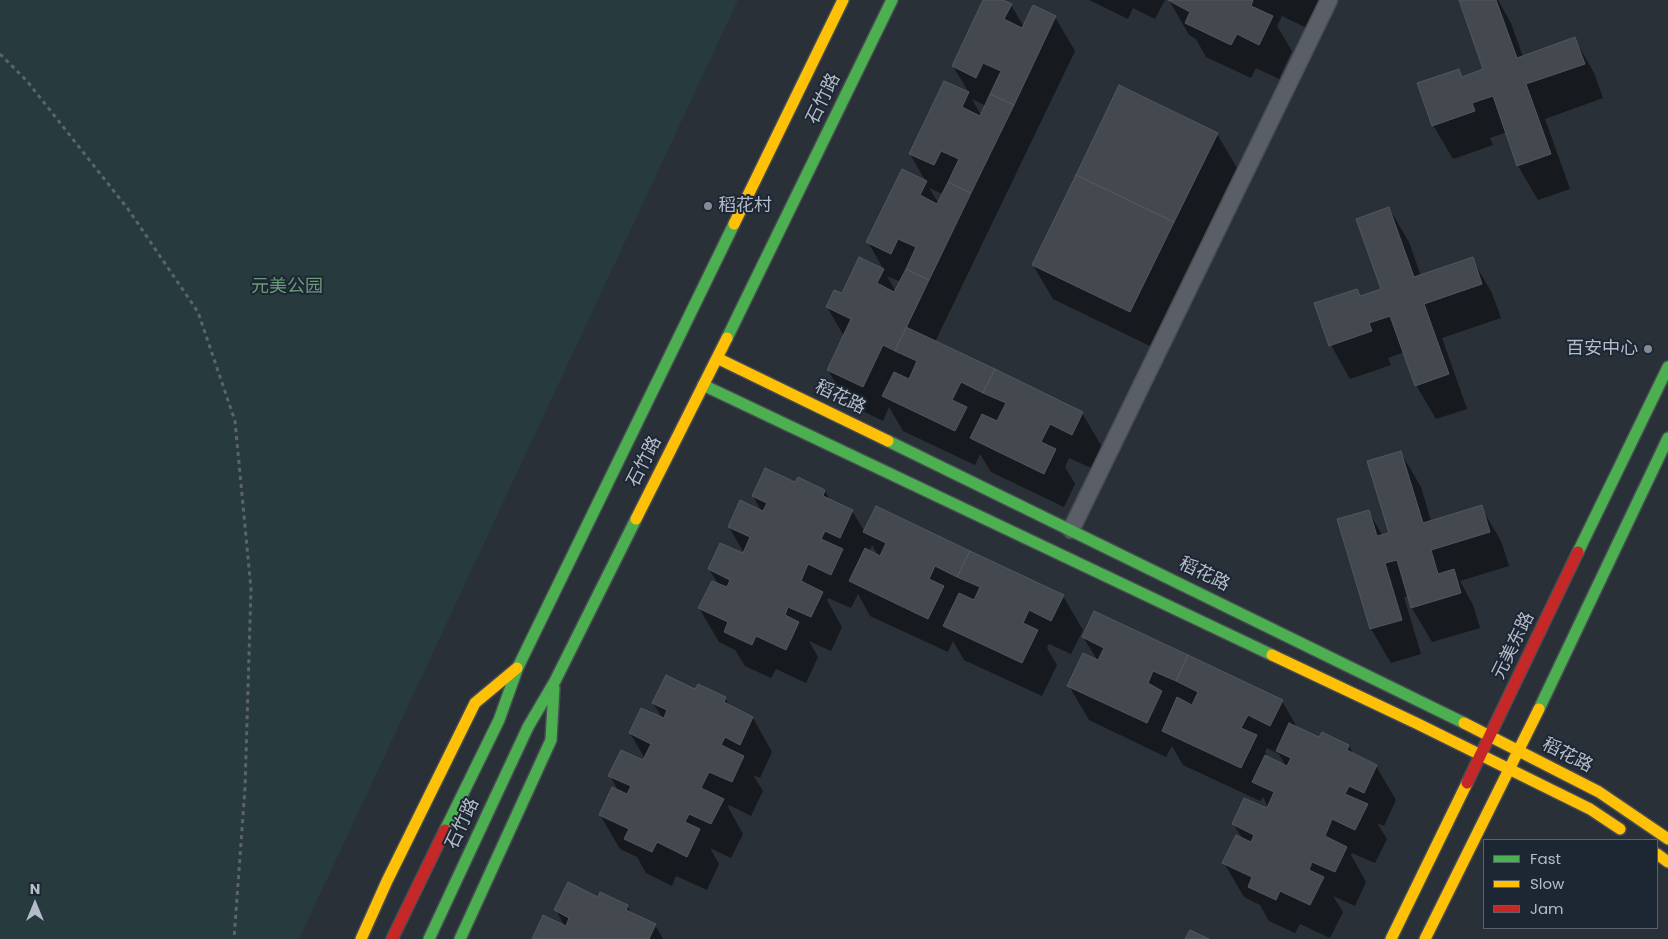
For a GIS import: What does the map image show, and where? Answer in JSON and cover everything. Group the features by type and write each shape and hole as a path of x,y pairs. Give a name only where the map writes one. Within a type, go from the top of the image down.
{"street":[{"name":"石竹路","path":"392,939 499,720 518,667 843,0"},
{"name":"石竹路","path":"429,939 528,727 555,681 717,358 892,0"},
{"name":"稻花路","path":"717,358 1518,750 1599,792 1668,839"},
{"name":"元美东路","path":"1391,939 1479,754 1490,736 1668,368"},
{"path":"703,385 1479,754 1590,809 1628,835"},
{"path":"1425,939 1668,438"},
{"path":"361,939 475,703 518,667"},
{"path":"460,939 551,740 555,681"}],"lane":[{"path":"1071,530 1329,0"}],"path":[{"path":"0,54 27,81 128,209 198,312 235,421 251,589 245,788 234,939"}],"green space":[{"name":"元美公园","path":"0,0 738,0 299,939 0,939"}],"building":[{"path":"983,0 1003,0 1012,4 1004,19 1022,28 1033,5 1056,16 1014,105 990,94 1001,71 983,63 976,78 952,66"},
{"path":"1168,0 1253,0 1251,6 1273,16 1259,45 1237,34 1231,45 1185,23 1190,12"},
{"path":"1459,0 1496,0 1517,58 1575,37 1585,64 1526,84 1551,154 1517,166 1493,96 1472,103 1475,111 1432,126 1417,83 1459,69 1462,77 1483,69"},
{"path":"944,81 969,92 962,107 980,116 990,94 1014,105 971,193 948,182 959,159 941,151 934,165 909,154"},
{"path":"1119,85 1218,133 1174,222 1076,175"},
{"path":"902,169 927,181 920,195 937,204 948,182 971,193 929,280 906,269 916,247 898,239 891,254 866,242"},
{"path":"1076,175 1174,222 1130,312 1032,265"},
{"path":"1389,207 1414,277 1473,257 1482,284 1424,304 1449,374 1415,386 1390,316 1369,323 1372,331 1329,346 1314,303 1357,289 1360,296 1381,289 1356,219"},
{"path":"859,257 884,269 877,283 894,292 906,269 929,280 895,351 883,345 863,387 827,370 851,319 826,307 834,290 842,293"},
{"path":"906,327 995,369 983,393 961,382 952,400 967,407 955,431 882,396 894,372 909,379 917,361 895,351"},
{"path":"995,369 1083,412 1072,435 1050,424 1041,442 1056,449 1044,474 970,438 982,414 997,421 1006,403 983,393"},
{"path":"1401,451 1423,523 1482,505 1490,532 1431,550 1438,574 1454,569 1461,593 1411,608 1397,560 1385,563 1402,620 1370,629 1337,519 1369,510 1377,536 1389,533 1367,461"},
{"path":"765,468 795,482 798,477 825,490 823,496 853,510 840,538 825,531 821,539 843,549 831,575 808,564 801,581 823,592 811,617 788,607 785,615 799,622 786,650 756,636 752,645 724,632 728,622 698,608 712,581 727,587 730,580 708,569 720,543 743,553 750,537 728,527 740,500 763,511 767,503 752,496"},
{"path":"876,506 970,551 957,577 935,566 929,579 944,586 928,619 849,581 865,548 880,556 886,543 863,532"},
{"path":"970,551 1064,595 1051,621 1029,610 1023,623 1038,630 1022,663 943,626 959,593 974,600 980,587 957,577"},
{"path":"1094,611 1188,655 1176,681 1153,671 1148,683 1162,691 1147,723 1067,686 1083,653 1098,660 1104,648 1082,637"},
{"path":"1188,655 1283,700 1270,726 1248,715 1241,728 1257,735 1241,768 1162,731 1177,697 1192,705 1198,692 1176,681"},
{"path":"666,675 695,689 698,684 726,697 724,702 753,717 740,745 725,737 721,745 744,756 732,782 709,772 701,788 724,799 711,824 689,814 685,822 700,829 687,857 657,842 652,852 624,839 629,829 599,815 612,787 627,794 631,786 608,776 621,750 643,760 651,744 629,733 641,708 664,718 667,710 652,703"},
{"path":"1289,723 1319,737 1322,732 1349,745 1347,750 1377,765 1364,793 1349,786 1345,794 1368,804 1355,830 1332,819 1325,836 1347,847 1335,872 1312,862 1309,870 1324,877 1310,905 1280,891 1276,900 1248,887 1252,877 1222,863 1236,835 1251,842 1254,835 1232,824 1244,798 1267,808 1274,792 1252,782 1265,755 1287,766 1291,758 1276,751"},
{"path":"568,882 598,897 600,892 628,905 626,910 656,924 649,939 532,939 543,915 566,926 569,918 554,910"},
{"path":"1190,930 1209,939 1185,939"}],"traffic: fast":[{"path":"727,338 892,0"},
{"path":"445,830 499,720 518,667 734,224"},
{"path":"1578,552 1668,367"},
{"path":"703,385 1272,655"},
{"path":"1539,709 1668,438"},
{"path":"888,441 1464,723"},
{"path":"429,939 528,727 555,681 636,519"},
{"path":"460,939 551,740 554,688"}],"traffic: slow":[{"path":"734,224 843,0"},
{"path":"636,519 727,338"},
{"path":"717,358 888,441"},
{"path":"1272,655 1418,724 1590,809 1620,829"},
{"path":"361,939 387,881 475,703 517,668"},
{"path":"1425,939 1539,709"},
{"path":"1464,723 1599,792 1668,839"},
{"path":"1391,939 1467,783"},
{"path":"1658,855 1668,862"}],"traffic: jam":[{"path":"1467,783 1578,552"},
{"path":"392,939 445,830"}],"place":[{"name":"稻花村","path":"708,206"},
{"name":"百安中心","path":"1648,349"}]}
